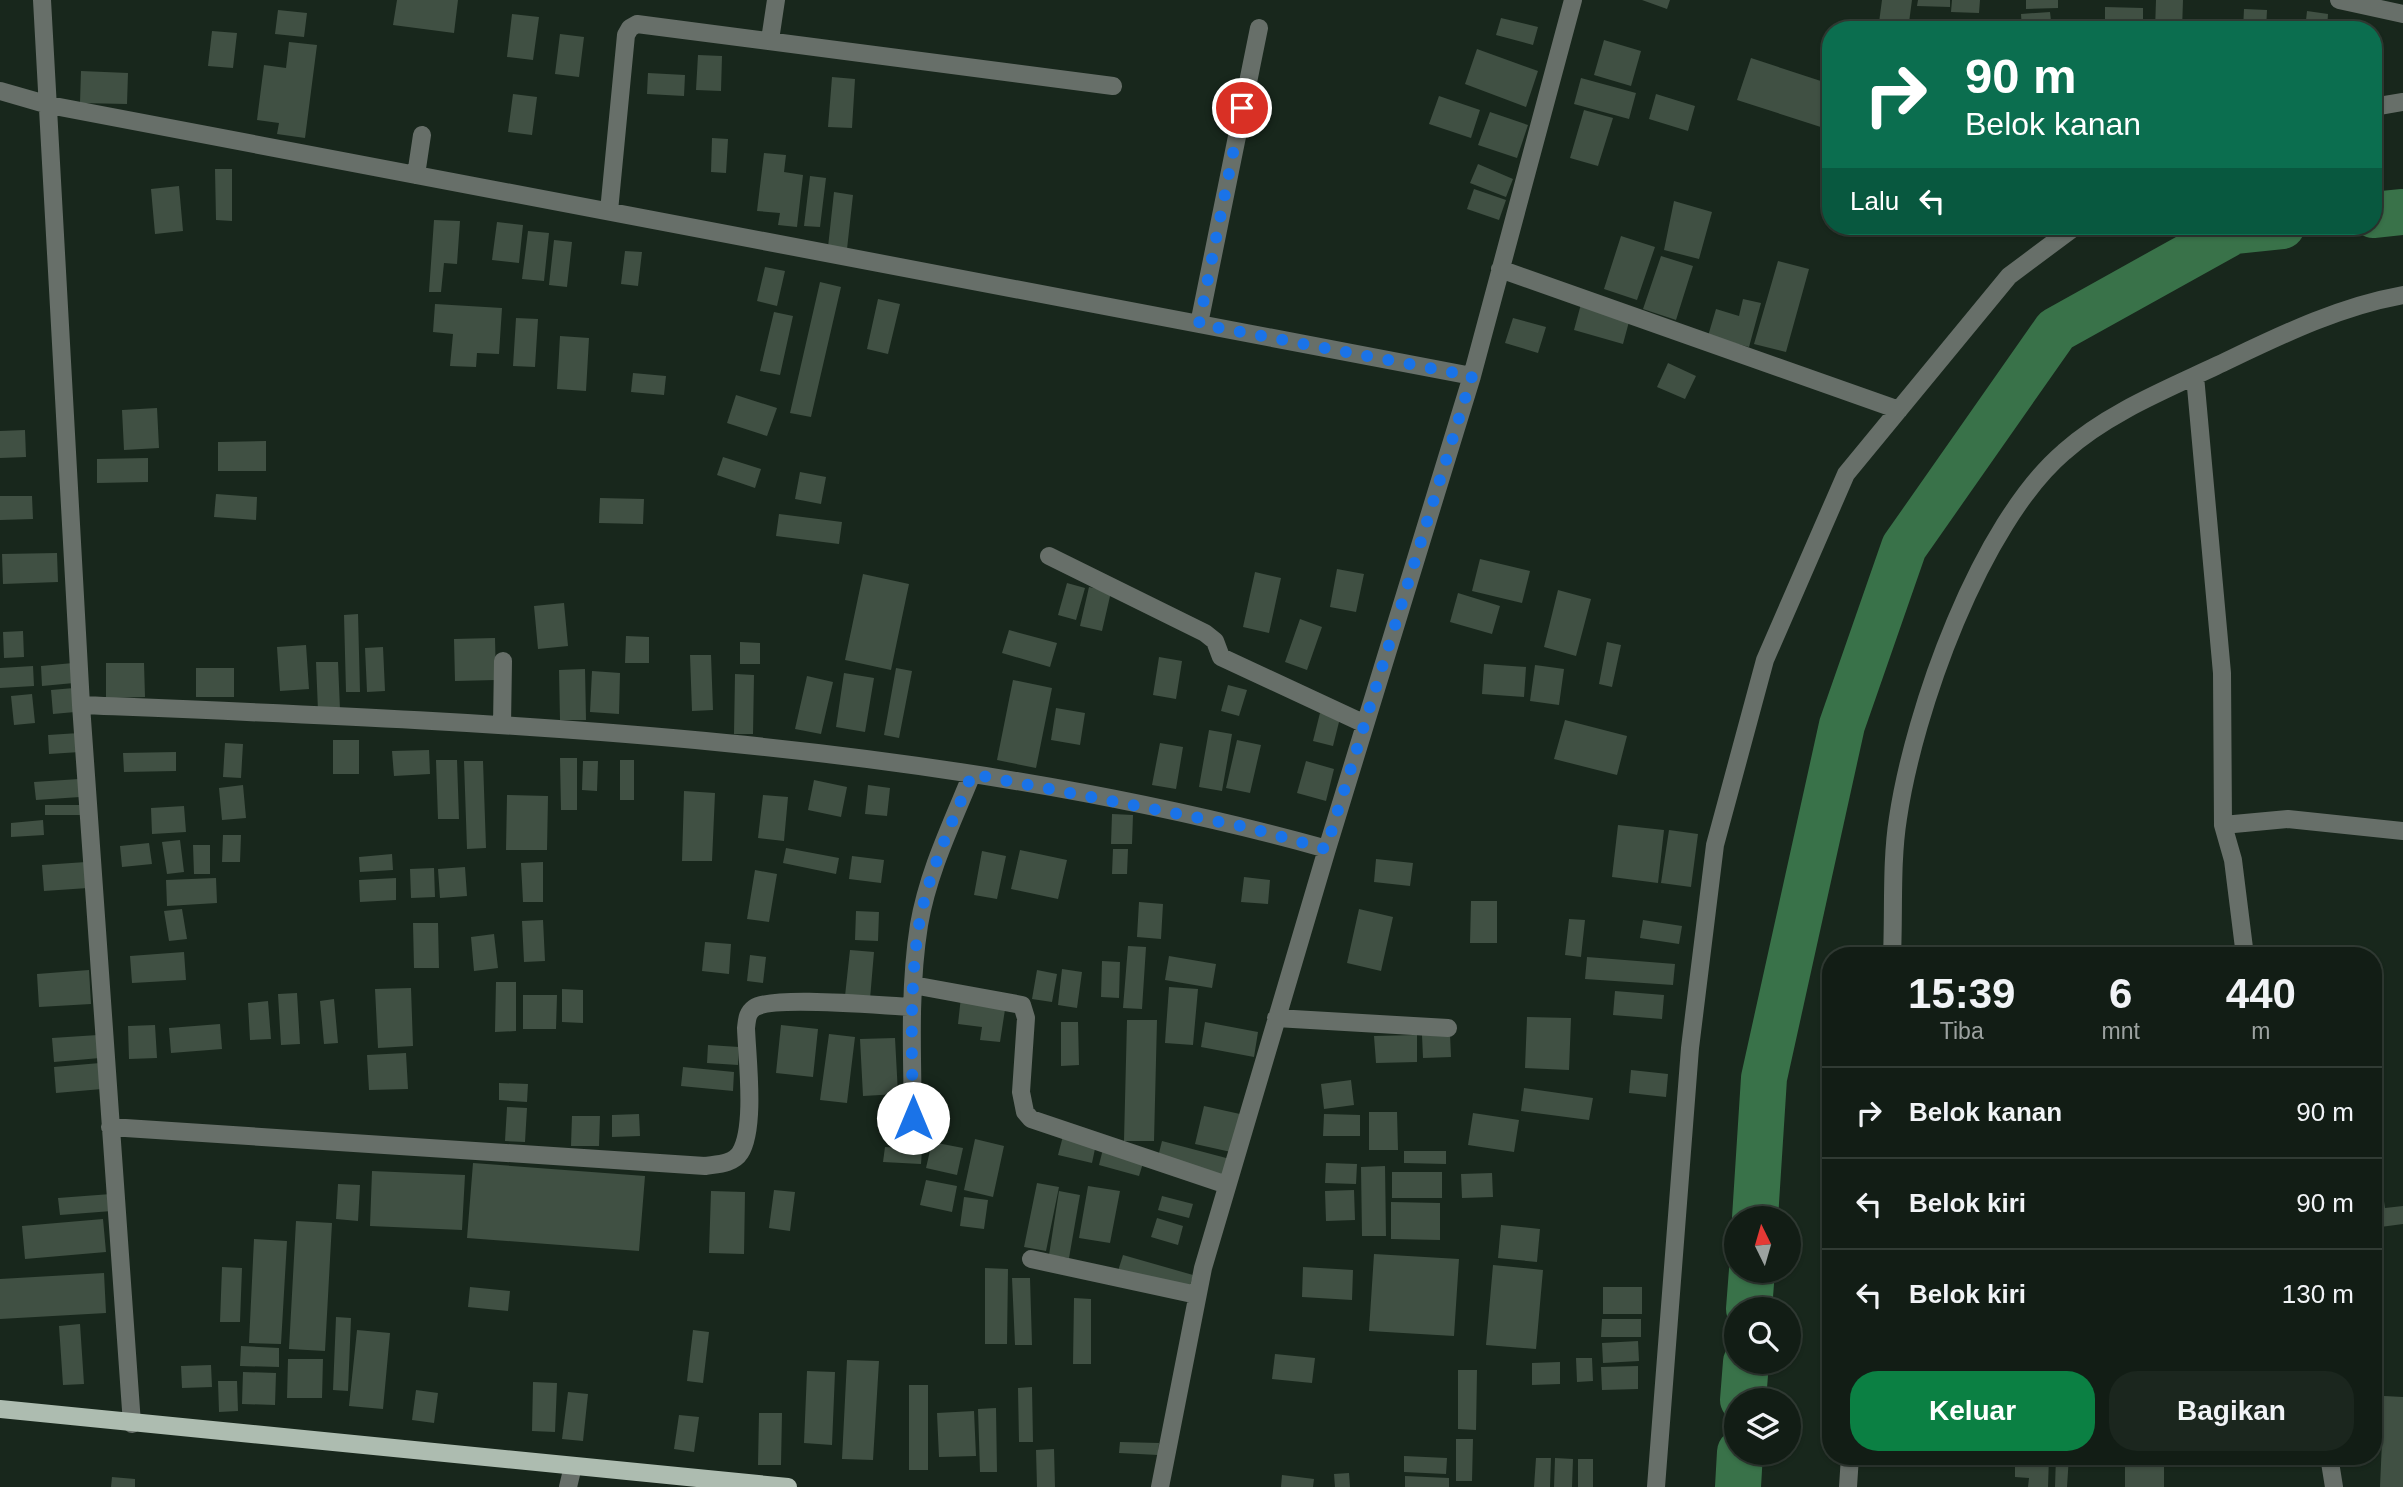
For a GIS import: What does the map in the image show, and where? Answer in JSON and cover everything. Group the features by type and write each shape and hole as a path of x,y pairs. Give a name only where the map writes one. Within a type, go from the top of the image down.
{"main road":[{"path":"0,1409 788,1487"}],"street":[{"path":"42,0 81,705 132,1423"},
{"path":"770,40 776,0"},
{"path":"1160,1487 1197,1295 1227,1185 1326,849 1472,376 1573,0"},
{"path":"2339,0 2403,14"},
{"path":"609,211 626,35 630,28 647,23 1113,86"},
{"path":"1199,324 1259,27"},
{"path":"0,91 49,105 1472,376"},
{"path":"2382,106 2403,102"},
{"path":"416,174 422,135"},
{"path":"1656,1487 1678,1184 1715,845 1765,660 1846,474 2009,276 2064,235"},
{"path":"1500,270 1899,410"},
{"path":"1892,947 1898,818 1919,728 1963,601 2006,521 2039,477 2064,452 2099,426 2195,376 2305,323 2371,301 2403,295"},
{"path":"2195,376 2222,673 2223,825 2232,860 2244,947"},
{"path":"1049,556 1205,633 1215,641 1221,657 1365,724"},
{"path":"502,725 503,661"},
{"path":"81,705 502,725 723,744 972,774 1246,827 1326,849"},
{"path":"913,1118 912,1007 919,923 928,891 972,774"},
{"path":"2223,825 2288,819 2403,831"},
{"path":"913,985 1022,1005 1026,1018 1022,1104 1025,1112 1036,1123 1227,1185"},
{"path":"110,1126 716,1164 728,1162 739,1154 748,1132 746,1028 748,1015 754,1008 778,1002 912,1007"},
{"path":"1276,1018 1448,1028"},
{"path":"1031,1259 1197,1295"},
{"path":"1848,1487 1849,1465"},
{"path":"2330,1465 2334,1487"},
{"path":"568,1487 573,1466"}],"building":[{"path":"397,0 458,0 454,33 393,25"},
{"path":"1642,0 1670,0 1667,9"},
{"path":"1882,0 1912,0 1909,21 1879,21"},
{"path":"1918,0 1950,0 1950,7 1917,6"},
{"path":"1952,0 1980,0 1979,13 1951,12"},
{"path":"2026,0 2058,0 2058,8 2026,9"},
{"path":"2156,0 2183,0 2182,21 2155,21"},
{"path":"2105,7 2143,8 2143,21 2105,21"},
{"path":"2244,9 2267,10 2266,21 2243,21"},
{"path":"278,10 307,13 304,37 275,34"},
{"path":"2307,11 2328,14 2328,21 2306,21"},
{"path":"2050,12 2051,21 2021,21 2021,14"},
{"path":"512,14 539,17 533,60 507,57"},
{"path":"1501,18 1538,27 1533,45 1496,35"},
{"path":"212,31 237,33 233,68 208,66"},
{"path":"560,34 584,37 579,77 555,74"},
{"path":"1604,40 1641,51 1631,86 1594,75"},
{"path":"289,42 317,45 305,138 277,134 279,123 257,120 264,65 286,68"},
{"path":"1477,49 1538,71 1526,107 1465,84"},
{"path":"698,55 722,56 721,91 696,90"},
{"path":"1751,58 1822,81 1822,127 1737,100"},
{"path":"81,71 128,73 127,104 80,103"},
{"path":"648,73 685,75 684,96 647,94"},
{"path":"832,77 855,79 852,128 828,127"},
{"path":"1581,78 1636,93 1629,119 1574,104"},
{"path":"513,94 537,97 532,135 508,132"},
{"path":"1656,94 1695,106 1688,131 1649,119"},
{"path":"1439,96 1480,110 1471,138 1429,124"},
{"path":"1584,110 1613,118 1598,166 1570,158"},
{"path":"1490,112 1528,125 1517,158 1478,145"},
{"path":"712,138 728,139 726,173 711,172"},
{"path":"764,153 786,155 784,172 803,175 797,227 778,225 780,213 757,211"},
{"path":"1478,164 1513,179 1506,197 1470,183"},
{"path":"215,169 232,169 232,221 216,220"},
{"path":"810,176 826,178 820,227 804,226"},
{"path":"179,186 183,231 155,234 151,189"},
{"path":"1474,189 1506,200 1499,220 1467,209"},
{"path":"834,192 853,195 847,249 828,247"},
{"path":"1674,201 1712,212 1699,259 1664,250"},
{"path":"434,220 460,221 457,264 444,263 441,292 429,292"},
{"path":"497,222 523,225 519,263 492,260"},
{"path":"528,231 549,233 544,281 522,279"},
{"path":"1621,236 1655,247 1637,300 1604,289"},
{"path":"554,240 572,242 567,287 549,285"},
{"path":"625,251 642,252 638,286 621,284"},
{"path":"1661,256 1693,266 1676,320 1643,309"},
{"path":"1778,261 1809,269 1786,352 1754,344"},
{"path":"765,267 785,271 777,306 757,301"},
{"path":"820,282 841,287 811,417 790,413"},
{"path":"878,299 900,304 888,354 867,349"},
{"path":"1743,299 1761,303 1749,347 1708,336 1716,309 1739,316"},
{"path":"435,304 502,308 499,354 477,353 476,367 450,366 453,334 433,332"},
{"path":"1581,304 1630,318 1623,344 1574,330"},
{"path":"774,312 793,316 780,375 760,371"},
{"path":"516,318 538,319 535,367 513,366"},
{"path":"1513,318 1546,327 1538,353 1505,343"},
{"path":"560,336 589,338 586,391 557,389"},
{"path":"1668,363 1696,376 1685,399 1657,387"},
{"path":"633,373 666,376 664,395 631,392"},
{"path":"736,395 777,408 767,436 727,423"},
{"path":"157,408 159,448 124,450 122,410"},
{"path":"25,430 26,457 0,458 0,431"},
{"path":"266,441 266,471 218,471 218,442"},
{"path":"723,457 761,469 755,488 717,475"},
{"path":"148,458 148,482 97,483 97,459"},
{"path":"800,472 826,477 821,504 795,499"},
{"path":"216,494 257,497 256,520 214,517"},
{"path":"0,496 32,496 33,519 0,520"},
{"path":"600,498 644,499 643,524 599,523"},
{"path":"779,514 842,522 839,544 776,536"},
{"path":"57,553 58,582 3,584 2,554"},
{"path":"1480,559 1530,571 1522,603 1472,591"},
{"path":"1337,569 1364,574 1356,612 1330,607"},
{"path":"1255,572 1281,578 1269,633 1243,627"},
{"path":"863,574 909,584 891,670 845,660"},
{"path":"1067,583 1085,588 1076,620 1058,615"},
{"path":"1089,587 1111,592 1102,631 1080,626"},
{"path":"1558,590 1591,599 1576,656 1544,647"},
{"path":"1458,593 1500,606 1492,634 1450,622"},
{"path":"564,603 568,646 538,649 534,606"},
{"path":"358,614 360,692 346,692 344,615"},
{"path":"1300,619 1322,627 1307,670 1285,662"},
{"path":"1009,630 1057,643 1050,667 1002,653"},
{"path":"23,631 24,657 4,658 3,632"},
{"path":"626,636 649,637 649,663 625,663"},
{"path":"495,638 496,680 455,681 454,639"},
{"path":"740,642 760,643 760,664 740,664"},
{"path":"1607,642 1621,645 1612,687 1599,684"},
{"path":"306,645 309,689 280,691 277,647"},
{"path":"383,647 385,691 367,692 365,648"},
{"path":"690,655 711,655 713,710 692,711"},
{"path":"1159,657 1182,661 1176,699 1153,695"},
{"path":"316,662 338,662 340,710 318,711"},
{"path":"73,663 74,683 42,686 41,666"},
{"path":"106,663 144,663 145,697 106,698"},
{"path":"1484,664 1526,667 1524,697 1482,694"},
{"path":"1535,665 1564,669 1559,705 1530,701"},
{"path":"33,666 34,686 0,688 0,668"},
{"path":"196,668 234,668 234,697 196,697"},
{"path":"896,668 912,671 899,738 884,735"},
{"path":"585,669 586,720 560,720 559,670"},
{"path":"592,671 620,673 619,714 590,712"},
{"path":"844,673 874,678 865,732 836,727"},
{"path":"735,674 754,675 753,734 734,734"},
{"path":"807,676 833,682 821,734 795,729"},
{"path":"1013,680 1052,688 1036,768 997,760"},
{"path":"1228,685 1247,690 1239,716 1221,711"},
{"path":"74,688 75,712 53,714 51,690"},
{"path":"32,694 35,723 14,725 11,696"},
{"path":"1056,708 1085,713 1080,745 1051,740"},
{"path":"1320,713 1340,718 1333,746 1313,741"},
{"path":"1565,720 1627,736 1617,775 1554,759"},
{"path":"1209,730 1232,734 1222,791 1199,787"},
{"path":"79,733 80,752 49,754 48,735"},
{"path":"333,740 359,740 359,774 333,774"},
{"path":"1237,740 1261,745 1250,793 1226,788"},
{"path":"225,743 243,744 241,778 223,777"},
{"path":"1160,743 1183,747 1176,789 1152,785"},
{"path":"429,750 430,774 394,776 392,751"},
{"path":"176,752 176,771 124,772 123,753"},
{"path":"560,758 577,758 577,810 561,810"},
{"path":"436,760 457,760 459,819 438,819"},
{"path":"620,760 634,760 634,800 620,800"},
{"path":"464,761 483,761 486,848 467,849"},
{"path":"583,761 598,761 597,791 582,790"},
{"path":"1306,761 1334,769 1326,801 1297,793"},
{"path":"79,779 80,797 36,800 34,782"},
{"path":"814,780 847,787 841,817 808,810"},
{"path":"243,785 246,818 222,820 219,788"},
{"path":"868,785 890,788 887,816 865,814"},
{"path":"684,791 715,793 712,861 682,861"},
{"path":"507,795 548,796 547,850 506,850"},
{"path":"763,795 788,797 784,841 758,838"},
{"path":"45,805 84,805 84,815 45,815"},
{"path":"184,806 186,832 152,834 151,808"},
{"path":"1112,814 1133,815 1132,844 1111,844"},
{"path":"43,820 44,835 11,837 11,823"},
{"path":"1618,825 1664,830 1658,883 1612,877"},
{"path":"1669,830 1698,834 1691,887 1661,883"},
{"path":"223,835 241,835 240,862 222,862"},
{"path":"180,840 184,872 167,874 162,842"},
{"path":"149,843 152,864 122,867 120,846"},
{"path":"193,845 210,845 210,874 194,874"},
{"path":"786,848 839,858 836,874 783,863"},
{"path":"1113,849 1128,849 1127,874 1112,874"},
{"path":"1020,850 1067,860 1058,899 1011,889"},
{"path":"982,851 1006,856 997,899 974,895"},
{"path":"392,854 393,870 360,872 359,857"},
{"path":"852,856 884,860 881,883 849,879"},
{"path":"1376,859 1413,863 1410,886 1374,882"},
{"path":"86,862 88,888 44,891 42,865"},
{"path":"543,862 543,902 523,902 521,863"},
{"path":"465,867 467,896 440,898 438,869"},
{"path":"434,868 435,897 411,898 410,869"},
{"path":"755,870 777,874 769,922 747,919"},
{"path":"1244,877 1270,880 1268,904 1241,902"},
{"path":"216,878 217,903 167,906 166,880"},
{"path":"396,878 396,900 360,902 359,880"},
{"path":"1471,901 1497,901 1497,943 1470,943"},
{"path":"1139,902 1163,904 1161,939 1137,937"},
{"path":"182,909 187,939 169,941 164,911"},
{"path":"1359,909 1393,917 1381,971 1347,963"},
{"path":"856,911 879,912 878,941 855,940"},
{"path":"1569,919 1585,920 1581,957 1565,955"},
{"path":"543,920 545,961 524,962 522,921"},
{"path":"1643,920 1682,926 1679,944 1640,938"},
{"path":"413,923 438,923 439,968 414,968"},
{"path":"494,934 498,968 474,971 471,937"},
{"path":"705,942 731,944 729,974 702,971"},
{"path":"1128,946 1146,947 1142,1009 1123,1008"},
{"path":"850,950 874,952 870,999 845,996"},
{"path":"184,952 186,980 132,983 130,956"},
{"path":"750,955 766,957 763,983 747,981"},
{"path":"1169,956 1216,964 1212,988 1165,980"},
{"path":"1587,957 1675,964 1673,985 1585,979"},
{"path":"1102,961 1120,962 1119,998 1101,997"},
{"path":"1062,969 1082,972 1077,1008 1058,1005"},
{"path":"89,970 91,1004 39,1007 37,974"},
{"path":"1037,970 1057,974 1052,1002 1032,999"},
{"path":"496,982 516,982 516,1031 495,1032"},
{"path":"1169,987 1198,989 1193,1045 1165,1043"},
{"path":"411,988 413,1046 378,1048 375,989"},
{"path":"562,989 583,990 583,1023 562,1022"},
{"path":"1615,991 1664,995 1662,1019 1613,1015"},
{"path":"297,993 300,1044 281,1045 278,994"},
{"path":"523,995 557,995 556,1029 523,1029"},
{"path":"961,997 1006,1003 1000,1042 980,1040 982,1027 958,1024"},
{"path":"334,999 338,1043 324,1044 320,1001"},
{"path":"268,1001 271,1039 250,1040 248,1003"},
{"path":"1527,1017 1571,1018 1569,1070 1525,1068"},
{"path":"1127,1020 1157,1020 1154,1141 1124,1141"},
{"path":"1061,1022 1078,1022 1079,1065 1061,1066"},
{"path":"1205,1022 1258,1032 1254,1057 1201,1047"},
{"path":"220,1024 222,1049 171,1053 169,1028"},
{"path":"155,1025 157,1058 129,1059 128,1026"},
{"path":"781,1025 818,1029 813,1077 776,1073"},
{"path":"829,1034 855,1037 847,1103 820,1100"},
{"path":"1450,1034 1451,1057 1423,1058 1422,1035"},
{"path":"98,1035 100,1058 54,1062 52,1038"},
{"path":"1417,1035 1417,1062 1376,1063 1374,1036"},
{"path":"895,1038 898,1094 863,1096 860,1039"},
{"path":"708,1045 739,1047 738,1065 707,1063"},
{"path":"406,1053 408,1089 369,1090 367,1055"},
{"path":"100,1063 102,1089 56,1093 54,1067"},
{"path":"683,1067 734,1072 733,1091 681,1086"},
{"path":"1631,1070 1668,1074 1666,1097 1629,1093"},
{"path":"1351,1080 1354,1105 1324,1109 1321,1084"},
{"path":"499,1083 528,1084 527,1102 499,1100"},
{"path":"1524,1088 1593,1098 1589,1120 1521,1111"},
{"path":"1204,1106 1240,1114 1231,1152 1195,1144"},
{"path":"507,1107 527,1108 525,1142 505,1141"},
{"path":"1369,1112 1397,1112 1398,1150 1369,1150"},
{"path":"1473,1113 1519,1120 1514,1152 1468,1145"},
{"path":"639,1114 640,1136 612,1137 612,1115"},
{"path":"1324,1114 1360,1115 1360,1136 1323,1136"},
{"path":"572,1116 600,1116 599,1146 571,1146"},
{"path":"1063,1136 1096,1144 1092,1163 1058,1155"},
{"path":"975,1139 1004,1146 993,1197 964,1190"},
{"path":"1162,1141 1230,1159 1225,1178 1157,1161"},
{"path":"932,1142 963,1148 957,1175 926,1168"},
{"path":"885,1147 922,1149 921,1164 883,1162"},
{"path":"1103,1149 1144,1160 1139,1176 1099,1165"},
{"path":"1404,1151 1446,1151 1446,1164 1404,1163"},
{"path":"473,1163 645,1176 639,1251 467,1238"},
{"path":"1326,1163 1357,1164 1356,1184 1325,1183"},
{"path":"1385,1166 1386,1236 1362,1236 1361,1167"},
{"path":"372,1171 465,1175 462,1230 370,1226"},
{"path":"1392,1172 1442,1172 1442,1198 1392,1198"},
{"path":"1492,1173 1493,1197 1462,1198 1461,1174"},
{"path":"926,1180 957,1186 952,1212 920,1205"},
{"path":"1037,1183 1059,1187 1046,1251 1024,1247"},
{"path":"338,1184 360,1185 358,1221 336,1219"},
{"path":"1088,1186 1120,1191 1110,1243 1079,1238"},
{"path":"774,1190 795,1192 790,1231 769,1228"},
{"path":"1354,1190 1355,1220 1326,1221 1325,1191"},
{"path":"711,1191 745,1192 744,1254 709,1253"},
{"path":"1059,1191 1080,1195 1069,1258 1049,1255"},
{"path":"111,1194 112,1211 60,1215 58,1198"},
{"path":"1162,1196 1193,1204 1189,1218 1158,1210"},
{"path":"964,1197 988,1200 984,1229 960,1226"},
{"path":"2382,1201 2385,1208 2403,1206 2403,1224 2382,1227"},
{"path":"1391,1202 1440,1203 1440,1240 1391,1239"},
{"path":"1157,1218 1183,1226 1178,1245 1151,1237"},
{"path":"103,1219 106,1252 25,1259 22,1226"},
{"path":"296,1221 332,1223 325,1351 289,1349"},
{"path":"1501,1225 1540,1229 1537,1262 1498,1258"},
{"path":"254,1239 287,1241 281,1344 249,1343"},
{"path":"1374,1254 1459,1259 1454,1336 1369,1331"},
{"path":"1123,1255 1193,1275 1189,1290 1118,1271"},
{"path":"1493,1265 1543,1270 1536,1349 1486,1345"},
{"path":"222,1267 242,1268 240,1322 220,1322"},
{"path":"1303,1267 1353,1270 1352,1300 1302,1297"},
{"path":"985,1268 1008,1269 1007,1344 985,1344"},
{"path":"104,1273 106,1313 0,1319 0,1279"},
{"path":"1012,1278 1030,1278 1032,1345 1015,1345"},
{"path":"470,1287 510,1291 508,1311 468,1307"},
{"path":"1603,1287 1642,1287 1642,1314 1603,1314"},
{"path":"1074,1298 1091,1299 1091,1364 1073,1364"},
{"path":"336,1317 351,1318 348,1391 333,1390"},
{"path":"1602,1319 1641,1319 1641,1337 1601,1337"},
{"path":"80,1324 84,1384 63,1385 59,1326"},
{"path":"357,1330 390,1333 383,1409 349,1406"},
{"path":"693,1330 709,1332 703,1383 687,1381"},
{"path":"1638,1341 1639,1361 1603,1363 1602,1343"},
{"path":"241,1346 279,1348 279,1367 240,1366"},
{"path":"1275,1354 1315,1358 1312,1383 1272,1379"},
{"path":"1576,1358 1592,1358 1593,1381 1577,1382"},
{"path":"288,1359 323,1359 322,1398 287,1398"},
{"path":"847,1360 879,1361 873,1460 842,1459"},
{"path":"1560,1362 1560,1384 1532,1385 1532,1363"},
{"path":"211,1365 212,1387 182,1388 181,1366"},
{"path":"1638,1366 1638,1389 1602,1390 1601,1367"},
{"path":"1458,1370 1477,1370 1476,1430 1458,1429"},
{"path":"807,1371 835,1372 832,1445 804,1443"},
{"path":"243,1372 276,1373 275,1405 242,1404"},
{"path":"218,1381 237,1381 238,1411 219,1412"},
{"path":"533,1382 557,1383 555,1432 532,1431"},
{"path":"909,1385 928,1385 928,1470 909,1470"},
{"path":"1032,1387 1033,1442 1019,1442 1018,1388"},
{"path":"416,1390 438,1393 434,1423 412,1420"},
{"path":"568,1392 588,1394 583,1441 562,1439"},
{"path":"2384,1396 2403,1397 2403,1487 2380,1487"},
{"path":"996,1408 997,1472 980,1472 978,1409"},
{"path":"974,1411 976,1456 939,1457 937,1413"},
{"path":"759,1413 782,1413 781,1465 758,1465"},
{"path":"679,1415 699,1417 694,1452 674,1449"},
{"path":"1456,1439 1473,1439 1472,1481 1456,1481"},
{"path":"1120,1442 1159,1443 1158,1455 1119,1453"},
{"path":"1054,1449 1055,1487 1037,1487 1036,1450"},
{"path":"1404,1456 1447,1458 1446,1474 1404,1472"},
{"path":"1536,1458 1551,1458 1550,1487 1534,1487"},
{"path":"1555,1458 1573,1459 1572,1487 1554,1487"},
{"path":"1578,1459 1593,1459 1593,1487 1578,1487"},
{"path":"2015,1465 2049,1465 2048,1487 2028,1487 2029,1478 2015,1477"},
{"path":"2056,1465 2068,1465 2067,1487 2055,1487"},
{"path":"2125,1465 2164,1465 2164,1487 2125,1487"},
{"path":"1349,1473 1350,1487 1335,1487 1334,1474"},
{"path":"1282,1475 1314,1479 1313,1487 1281,1487"},
{"path":"1405,1476 1449,1478 1449,1487 1405,1487"},
{"path":"112,1477 135,1479 135,1487 111,1487"}],"waterway":[{"path":"2382,214 2403,212"},
{"path":"1756,1206 1764,1078 1842,725 1904,547 2056,330 2227,235"},
{"path":"1750,1297 1751,1283"},
{"path":"1744,1388 1745,1374"},
{"path":"1738,1487 1739,1465"}],"route":[{"path":"913,1118 912,1007 919,923 941,850 972,774 1246,827 1326,849 1472,376 1199,324 1242,108"}]}
